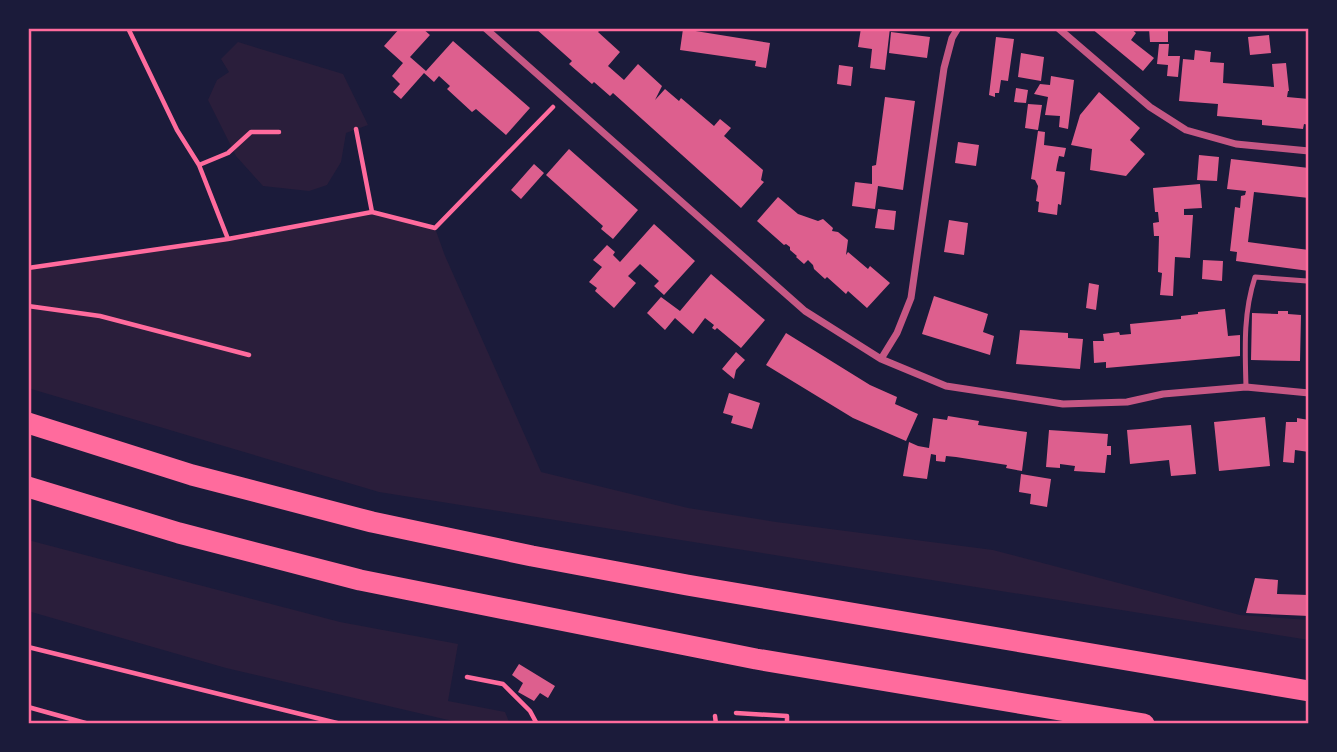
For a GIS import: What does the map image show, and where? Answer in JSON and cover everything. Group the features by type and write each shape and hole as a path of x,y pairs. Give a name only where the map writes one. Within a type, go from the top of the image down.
{"highway":[{"path":"28,423 192,475 372,522 532,556 1309,691"},
{"path":"28,487 179,533 360,580 756,659 1144,724"}],"street":[{"path":"485,28 805,311 881,359 946,386 1063,404 1127,402 1163,394 1246,387 1309,393"},
{"path":"881,359 897,333 911,298 944,68 952,38 958,28"},
{"path":"1058,28 1150,107 1186,130 1236,144 1309,151"}],"lane":[{"path":"1246,387 1244,331 1255,277 1307,281"}],"path":[{"path":"128,28 177,130 199,165 228,239"},
{"path":"28,268 228,239 372,212 435,228 563,96"},
{"path":"356,129 372,212"},
{"path":"199,165 228,153 251,132 279,132"},
{"path":"28,306 100,316 249,355"},
{"path":"28,647 320,721 341,724"},
{"path":"467,677 503,684 530,710 537,724"},
{"path":"28,707 89,724"},
{"path":"736,713 787,716 787,724"},
{"path":"715,716 716,724"}],"shaded area":[{"path":"238,42 343,74 368,125 346,133 341,162 327,185 309,191 263,186 236,156 208,100 217,80 229,72 221,59"},
{"path":"372,212 435,228 541,472 688,508 993,550 1240,615 1309,620 1309,640 379,492 28,388 28,270"},
{"path":"28,540 340,622 458,644 448,701 505,712 510,724 470,724 444,719 226,668 28,611"}],"building":[{"path":"400,28 422,28 430,35 410,57 426,71 453,41 530,108 506,135 476,109 472,112 447,89 450,86 439,76 434,82 424,73 401,99 393,92 400,84 392,76 403,63 384,46"},
{"path":"535,28 598,28 598,32 620,52 608,66 624,80 638,64 662,86 655,100 665,89 679,101 681,98 714,126 720,119 731,128 724,136 763,170 761,180 764,182 741,208 613,93 610,96 569,64 572,61"},
{"path":"861,28 890,28 885,70 870,68 872,49 858,47"},
{"path":"1091,28 1130,28 1136,33 1131,40 1154,58 1143,71"},
{"path":"1149,28 1168,28 1168,42 1150,42"},
{"path":"683,29 770,43 766,68 755,66 756,61 680,50"},
{"path":"891,32 930,37 927,58 889,53"},
{"path":"1269,35 1271,53 1250,55 1248,37"},
{"path":"996,37 1014,39 1008,81 1001,80 999,93 995,93 995,97 989,95"},
{"path":"1159,44 1169,44 1168,56 1180,56 1178,77 1167,76 1168,65 1157,64"},
{"path":"1195,50 1211,52 1210,62 1224,63 1223,83 1274,87 1272,64 1286,63 1289,91 1287,97 1309,99 1309,125 1304,124 1303,129 1262,125 1262,120 1217,116 1218,104 1179,101 1183,59 1194,60"},
{"path":"1021,53 1044,57 1041,81 1018,77"},
{"path":"839,65 853,67 851,86 837,84"},
{"path":"1051,76 1074,80 1068,129 1059,127 1060,116 1045,115 1048,97 1034,94 1040,84 1050,85"},
{"path":"1016,88 1028,90 1026,103 1014,102"},
{"path":"1099,92 1140,128 1130,140 1145,154 1126,176 1090,170 1092,149 1071,145 1080,115"},
{"path":"885,97 915,101 903,190 878,186 875,209 852,206 855,182 872,184 872,166 876,165"},
{"path":"1028,104 1042,105 1038,130 1025,128"},
{"path":"1038,131 1045,132 1044,145 1066,148 1064,157 1059,156 1056,171 1065,172 1061,205 1058,204 1057,215 1038,212 1038,186 1035,180 1031,179"},
{"path":"958,142 979,145 976,166 955,163"},
{"path":"569,149 638,210 613,239 601,229 603,226 546,175"},
{"path":"1199,155 1219,157 1217,181 1197,180"},
{"path":"1231,159 1309,168 1309,198 1254,192 1248,242 1309,250 1309,271 1236,261 1237,252 1230,251 1235,207 1240,208 1241,196 1245,195 1246,191 1227,189"},
{"path":"534,164 544,173 521,199 511,190"},
{"path":"1200,184 1202,208 1184,209 1184,215 1193,215 1190,258 1175,257 1173,296 1160,295 1162,273 1158,272 1159,236 1154,236 1153,223 1159,222 1158,212 1155,212 1153,188"},
{"path":"778,197 798,214 818,221 823,219 833,228 832,231 848,240 846,255 848,252 868,269 870,266 890,283 867,308 848,291 846,294 827,277 825,279 808,260 804,264 790,247 784,245 757,221"},
{"path":"878,209 896,211 894,230 875,228"},
{"path":"949,220 968,223 964,255 944,252"},
{"path":"654,224 695,261 664,295 654,286 659,281 640,264 628,276 636,283 614,308 589,282 602,267 593,260 607,245 615,252 613,255 620,262"},
{"path":"1203,260 1223,261 1222,281 1202,279"},
{"path":"711,274 765,320 741,348 717,328 712,328 714,325 705,318 693,334 675,318 665,330 647,313 661,297 680,311"},
{"path":"1089,283 1099,285 1096,310 1086,308"},
{"path":"934,296 988,314 983,332 994,336 990,355 922,334"},
{"path":"1225,309 1228,336 1240,335 1240,356 1106,368 1106,362 1094,363 1093,341 1104,341 1103,334 1131,334 1130,324 1181,319 1181,316 1198,312"},
{"path":"1278,311 1301,315 1300,361 1251,360 1252,313 1278,314"},
{"path":"1020,330 1068,333 1068,338 1083,339 1080,369 1016,364"},
{"path":"786,333 870,385 897,397 895,404 918,414 906,441 853,418 766,365"},
{"path":"736,352 745,360 736,370 734,379 722,369"},
{"path":"729,393 760,403 752,429 731,423 733,416 723,413"},
{"path":"948,416 979,421 978,425 1027,432 1022,471 1006,468 1007,465 956,457 946,456 945,462 936,461 936,455 931,454 927,479 903,476 909,442 929,448 933,418 947,420"},
{"path":"1265,417 1270,466 1219,471 1214,422"},
{"path":"1297,418 1309,420 1309,452 1295,450 1294,463 1283,462 1286,422 1297,422"},
{"path":"1191,425 1196,474 1171,476 1169,460 1130,464 1127,430"},
{"path":"1049,430 1108,434 1107,446 1111,446 1111,455 1107,455 1105,473 1074,471 1075,466 1060,464 1060,468 1046,467"},
{"path":"1021,474 1051,479 1047,507 1030,504 1031,494 1019,492"},
{"path":"1255,578 1278,580 1277,594 1309,595 1309,616 1246,613"},
{"path":"519,664 555,686 548,698 540,693 534,701 518,692 523,683 512,675"}]}
